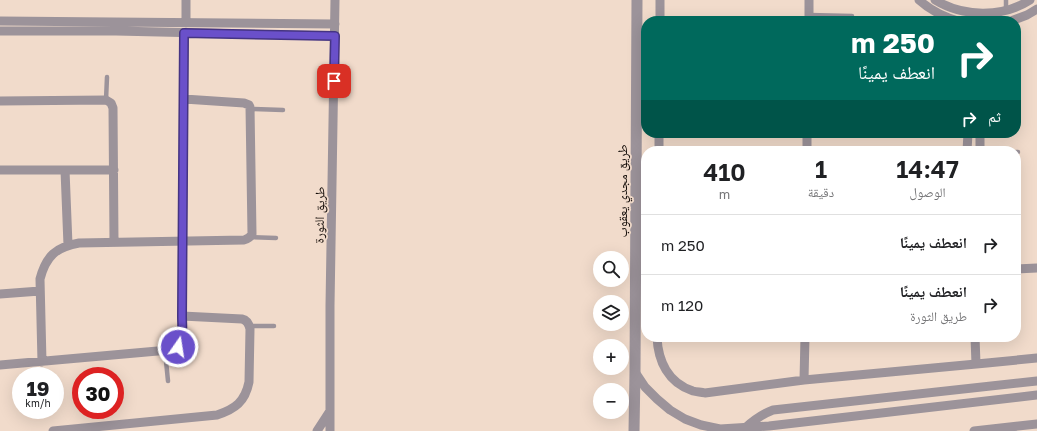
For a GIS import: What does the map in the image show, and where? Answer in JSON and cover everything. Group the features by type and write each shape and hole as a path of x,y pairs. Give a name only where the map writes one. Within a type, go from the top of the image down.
{"street":[{"path":"186,0 186,23"},
{"name":"طريق الثورة","path":"330,431 330,306 336,0"},
{"name":"طريق مجدي يعقوب","path":"634,431 637,0"},
{"path":"660,0 660,16"},
{"path":"809,0 809,16"},
{"path":"919,0 944,16"},
{"path":"935,0 949,4 972,16"},
{"path":"978,16 1014,8 1030,0"},
{"path":"1021,17 1037,9"},
{"path":"0,22 335,24"},
{"path":"0,31 116,31 335,36"},
{"path":"0,365 174,350 180,344 182,340 184,33"},
{"path":"42,362 40,279 43,268 49,258 58,250 68,245 79,243 248,240 252,234 251,109 249,105 244,103 184,99"},
{"path":"0,101 109,101 113,106 114,242"},
{"path":"0,170 114,170"},
{"path":"65,170 68,245"},
{"path":"1021,268 1037,268"},
{"path":"0,294 40,291"},
{"path":"53,431 216,415 232,409 243,398 248,388 250,326 245,320 242,319 182,316"},
{"path":"657,342 658,352 662,365 670,376 680,385 692,391 705,393 804,380 1037,358"},
{"path":"804,380 805,342"},
{"path":"975,342 976,364"},
{"path":"635,372 645,387 670,410 685,419 719,430 769,426 1037,395"},
{"path":"745,428 757,417 773,410 1037,381"},
{"path":"317,431 330,410"},
{"path":"980,431 1037,424"}],"lane":[{"path":"1006,0 1006,10"},
{"path":"106,100 107,77"},
{"path":"251,109 283,110"},
{"path":"250,237 276,238"},
{"path":"250,326 274,326"},
{"path":"165,351 168,381"}],"route":[{"path":"178,347 182,340 184,33 335,36 334,81"}]}
